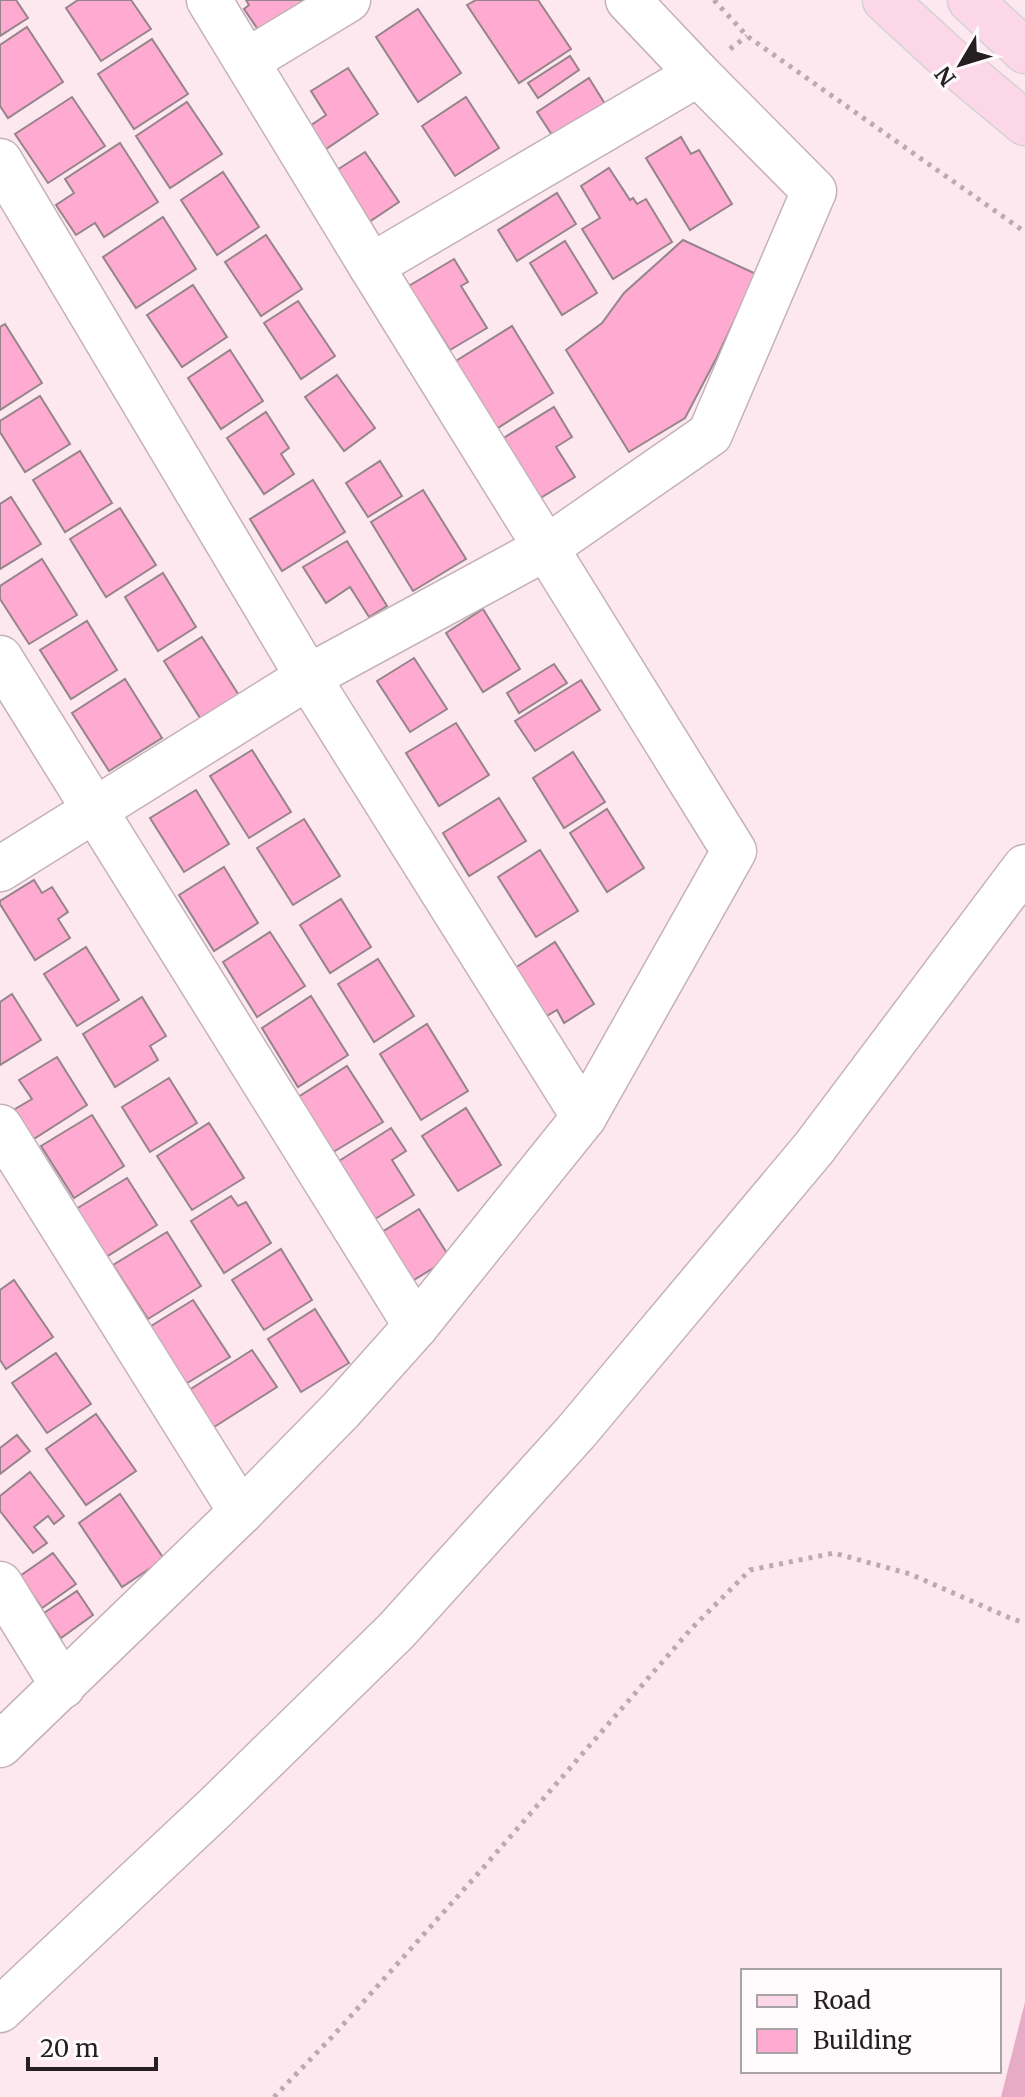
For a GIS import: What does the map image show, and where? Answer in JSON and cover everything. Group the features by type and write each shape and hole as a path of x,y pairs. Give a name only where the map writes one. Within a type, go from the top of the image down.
{"main road":[{"path":"885,0 1025,123"},
{"path":"970,0 1025,51"}],"street":[{"path":"0,1745 241,1512 341,1410 416,1326 584,1117 734,851 209,0"},
{"path":"247,61 348,0"},
{"path":"0,869 308,677 546,548 710,434 814,191 628,0"},
{"path":"371,266 698,74"},
{"path":"0,161 308,677 584,1117"},
{"path":"0,658 416,1326"},
{"path":"0,2010 216,1807 396,1631 576,1432 814,1148 1025,867"},
{"path":"0,1127 241,1512"},
{"path":"0,1584 63,1686"}],"path":[{"path":"714,0 747,36 1025,232"},
{"path":"274,2097 483,1868 691,1629 750,1570 834,1553 910,1574 1025,1623"}],"shaded area":[{"path":"1025,2002 1025,2097 1001,2097"}],"building":[{"path":"0,0 16,0 28,18 0,36"},
{"path":"78,0 131,0 151,29 101,61 66,8"},
{"path":"246,0 306,0 259,31 244,9 249,5"},
{"path":"476,0 538,0 571,49 519,83 467,5"},
{"path":"418,9 461,73 418,102 376,37"},
{"path":"27,27 63,82 8,118 0,106 0,45"},
{"path":"152,39 188,94 134,129 98,74"},
{"path":"570,56 579,70 538,98 528,83"},
{"path":"348,68 378,114 323,151 307,128 326,115 311,91"},
{"path":"589,78 605,104 554,138 537,112"},
{"path":"72,97 105,146 48,183 15,134"},
{"path":"466,97 499,148 455,176 422,126"},
{"path":"187,102 222,154 170,188 136,136"},
{"path":"681,137 691,154 699,150 732,204 690,230 646,158"},
{"path":"120,143 158,202 104,237 95,223 76,235 56,205 74,193 65,179"},
{"path":"365,152 399,202 360,228 326,177"},
{"path":"609,168 630,200 633,198 637,204 646,199 672,242 613,279 582,229 600,218 581,186"},
{"path":"223,172 259,227 217,255 181,200"},
{"path":"557,193 576,224 517,261 498,230"},
{"path":"163,217 196,269 136,308 103,257"},
{"path":"266,235 302,289 261,316 225,262"},
{"path":"683,240 756,274 685,418 629,452 566,350 602,323 624,293"},
{"path":"565,241 597,293 562,315 530,263"},
{"path":"454,259 468,282 461,286 487,328 450,350 424,309 416,313 402,290"},
{"path":"193,285 227,337 182,367 147,315"},
{"path":"298,301 335,356 301,379 264,323"},
{"path":"5,324 42,383 0,410 0,327"},
{"path":"512,326 553,393 493,431 451,364"},
{"path":"230,350 263,401 221,429 188,378"},
{"path":"337,375 375,428 344,451 305,397"},
{"path":"40,396 70,444 25,472 0,432 0,421"},
{"path":"554,407 572,437 556,447 575,477 534,502 497,442"},
{"path":"266,412 289,448 281,454 294,474 264,494 227,438"},
{"path":"80,451 112,503 65,532 33,480"},
{"path":"380,461 402,496 368,517 346,483"},
{"path":"313,480 345,532 282,571 250,519"},
{"path":"423,490 466,559 413,591 371,522"},
{"path":"11,497 41,544 0,569 0,504"},
{"path":"120,508 156,565 106,597 70,539"},
{"path":"347,541 387,606 369,617 350,587 326,603 303,567"},
{"path":"42,559 77,615 29,644 0,599 0,586"},
{"path":"163,573 196,627 158,651 125,597"},
{"path":"483,609 520,669 483,692 446,633"},
{"path":"87,621 117,670 71,699 40,650"},
{"path":"202,637 240,697 202,721 164,661"},
{"path":"414,658 447,709 410,732 377,681"},
{"path":"554,664 567,683 519,713 507,693"},
{"path":"125,679 162,738 109,771 72,713"},
{"path":"581,680 600,710 535,751 515,721"},
{"path":"456,723 489,775 439,806 406,753"},
{"path":"252,750 291,812 249,838 210,776"},
{"path":"573,752 605,802 564,828 533,778"},
{"path":"196,790 229,844 184,872 150,818"},
{"path":"499,798 526,841 469,876 443,833"},
{"path":"607,809 644,868 607,892 570,833"},
{"path":"304,819 340,876 293,905 257,848"},
{"path":"540,850 578,911 536,937 498,877"},
{"path":"224,867 258,923 214,951 179,895"},
{"path":"34,880 42,893 52,887 68,912 58,919 70,938 35,960 0,904 0,901"},
{"path":"341,899 371,947 330,973 300,925"},
{"path":"270,932 305,986 257,1017 223,962"},
{"path":"555,942 594,1004 564,1023 557,1010 545,1017 515,968"},
{"path":"86,947 119,1000 77,1026 44,974"},
{"path":"378,959 414,1016 374,1042 338,984"},
{"path":"12,994 41,1040 0,1065 0,1002"},
{"path":"311,996 348,1055 298,1087 262,1028"},
{"path":"142,997 166,1036 150,1046 158,1060 115,1087 83,1034"},
{"path":"427,1024 468,1091 421,1120 380,1054"},
{"path":"57,1057 87,1105 29,1142 10,1112 32,1099 19,1080"},
{"path":"347,1066 383,1122 330,1154 295,1099"},
{"path":"169,1078 197,1123 150,1152 122,1107"},
{"path":"466,1108 501,1165 458,1191 422,1136"},
{"path":"92,1115 124,1166 74,1198 41,1146"},
{"path":"209,1123 244,1178 192,1210 157,1156"},
{"path":"391,1128 406,1151 392,1160 414,1195 375,1219 339,1161"},
{"path":"127,1178 157,1225 106,1257 76,1209"},
{"path":"231,1196 238,1206 246,1202 271,1243 224,1273 191,1221"},
{"path":"419,1209 450,1258 399,1289 374,1237"},
{"path":"167,1232 201,1286 148,1319 113,1265"},
{"path":"281,1249 312,1300 264,1330 232,1280"},
{"path":"14,1280 53,1337 6,1369 0,1360 0,1290"},
{"path":"193,1300 230,1357 179,1388 143,1331"},
{"path":"315,1309 349,1363 301,1392 268,1339"},
{"path":"252,1350 277,1387 200,1436 175,1399"},
{"path":"56,1353 91,1404 47,1433 12,1383"},
{"path":"96,1414 136,1471 86,1505 46,1449"},
{"path":"17,1435 30,1451 0,1474 0,1448"},
{"path":"30,1472 64,1516 54,1524 48,1516 34,1527 47,1543 33,1553 0,1511 0,1496"},
{"path":"120,1494 164,1559 122,1587 79,1523"},
{"path":"53,1553 76,1584 42,1608 20,1576"},
{"path":"77,1591 93,1615 61,1638 44,1613"}]}
